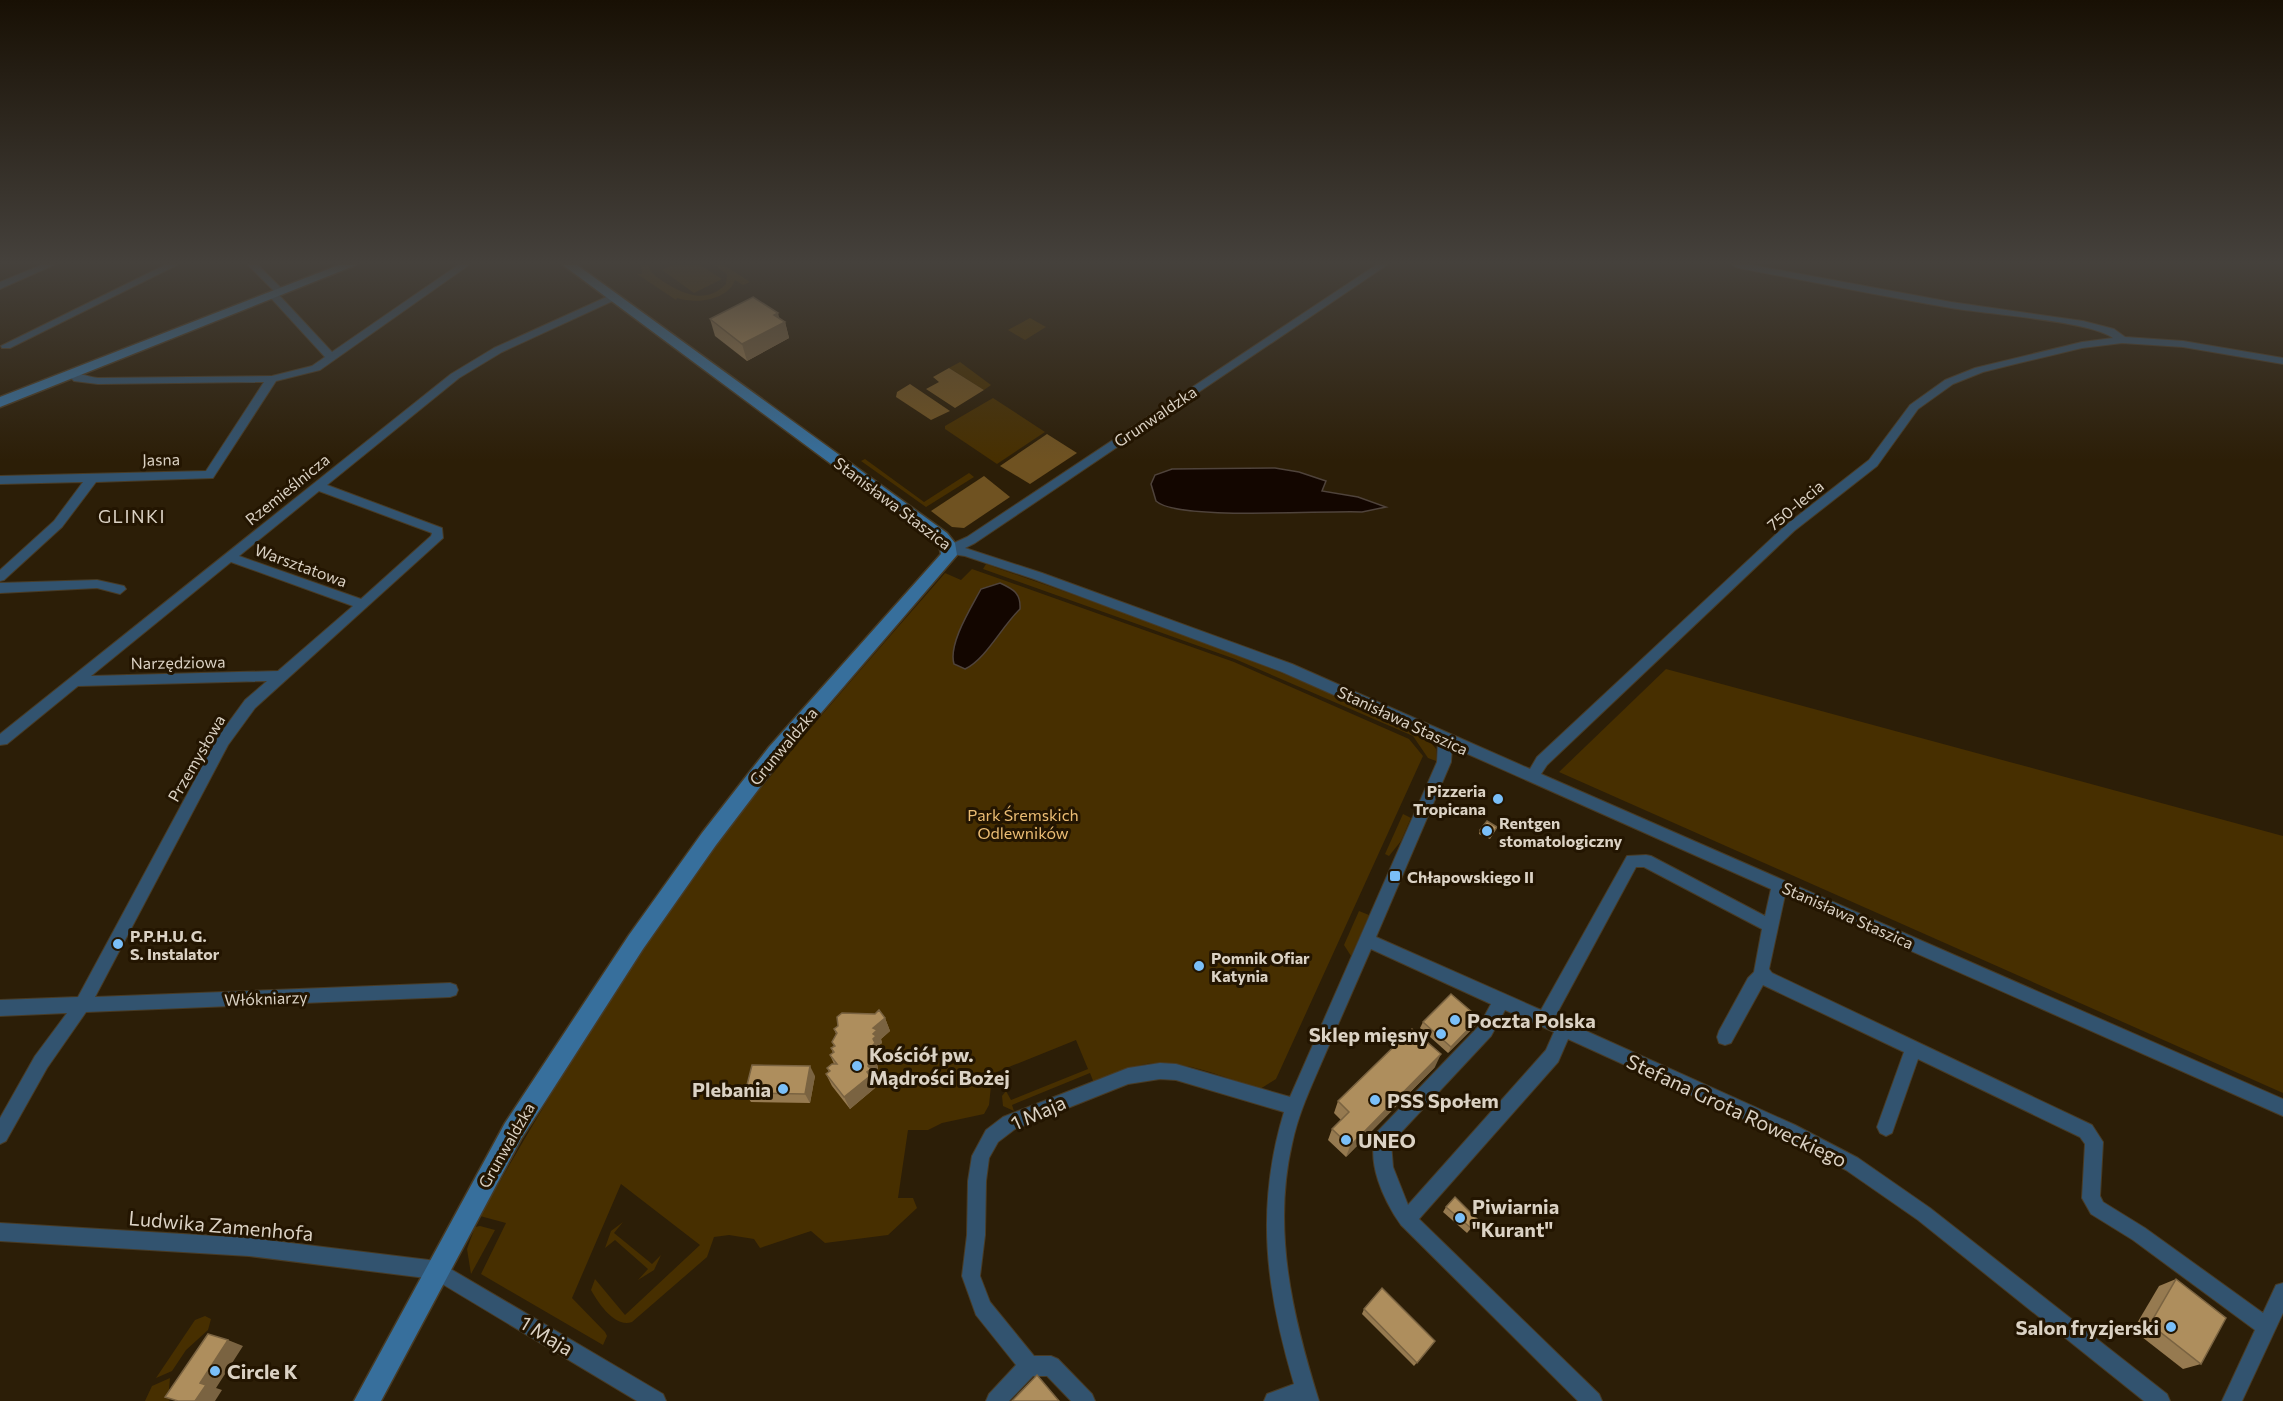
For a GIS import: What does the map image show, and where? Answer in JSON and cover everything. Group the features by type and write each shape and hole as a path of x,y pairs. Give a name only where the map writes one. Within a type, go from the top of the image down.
{"main road":[{"path":"0,402 184,330"},
{"name":"Stanisława Staszica","path":"659,330 941,537 949,550"},
{"name":"Grunwaldzka","path":"367,1401 513,1131 653,918 769,760 942,566 949,550"}],"street":[{"path":"6,346 38,330"},
{"path":"308,330 332,358"},
{"path":"72,374 78,379 98,381 272,379 316,368 371,330"},
{"name":"Rzemieślnicza","path":"2,740 454,376 476,362 543,330"},
{"name":"Grunwaldzka","path":"949,550 967,543 1284,330"},
{"path":"2108,330 2122,340 2183,344 2283,361"},
{"name":"750-lecia","path":"1532,777 1542,761 1790,528 1872,463 1910,412 1929,395 1956,379 1986,368 2073,347 2122,340"},
{"name":"Jasna","path":"0,480 209,475 272,379"},
{"path":"0,577 58,524 93,477"},
{"name":"Przemysłowa","path":"0,1136 41,1062 82,1005 223,741 250,705 437,538 438,531 317,486"},
{"name":"Stanisława Staszica","path":"949,550 966,552 1239,648 1335,688 1445,740 1780,885 2283,1108"},
{"name":"Warsztatowa","path":"229,557 362,604"},
{"path":"0,588 97,584 120,589"},
{"name":"Narzędziowa","path":"75,681 281,676"},
{"path":"1274,1401 1307,1396 1281,1298 1274,1238 1274,1202 1280,1160 1294,1107 1444,762 1445,740"},
{"path":"1544,1021 1632,861 1646,861 1770,926"},
{"path":"1725,1037 1754,983 1762,975 1780,885"},
{"name":"Stefana Grota Roweckiego","path":"1367,940 1779,1126 1858,1168 1924,1214 2160,1401"},
{"path":"1762,975 1778,985 2086,1131 2094,1142 2091,1197 2097,1208 2139,1234 2267,1327"},
{"name":"Włókniarzy","path":"0,1008 450,990"},
{"path":"1501,1002 1485,1031 1381,1142 1381,1154 1398,1206 1407,1219 1592,1401"},
{"path":"1407,1219 1551,1056 1563,1030"},
{"path":"1886,1127 1914,1048"},
{"name":"1 Maja","path":"1029,1366 982,1308 971,1276 976,1235 976,1181 981,1156 992,1136 1009,1123 1056,1103 1128,1076 1160,1071 1176,1072 1294,1107"},
{"name":"Ludwika Zamenhofa","path":"0,1232 249,1247 437,1270"},
{"name":"1 Maja","path":"437,1270 656,1401"},
{"path":"2232,1401 2283,1292"},
{"path":"996,1401 1029,1366 1051,1366 1085,1401"}],"green space":[{"path":"1009,330 1041,330 1025,340"},
{"path":"960,362 991,385 984,390 949,368"},
{"path":"993,398 1045,432 997,464 945,429 945,426"},
{"path":"865,459 924,502 969,473 974,477 926,507 861,461"},
{"path":"986,564 1219,648 1400,723 1429,741 1436,749 1436,761 1428,758 1413,736 1235,659 983,569"},
{"name":"Park Śremskich Odlewników","path":"972,569 1234,662 1409,739 1423,756 1276,1079 1260,1089 1194,1068 1156,1063 1124,1070 1094,1083 1090,1073 1012,1105 1014,1111 1003,1106 1002,1096 1006,1091 1011,1100 1088,1069 1076,1040 994,1073 997,1083 991,1086 989,1105 984,1114 942,1123 928,1130 908,1130 898,1198 913,1198 917,1208 888,1235 825,1243 811,1231 760,1248 754,1239 729,1235 714,1237 707,1257 632,1322 626,1323 608,1314 598,1302 591,1290 595,1279 625,1315 700,1245 621,1184 572,1298 605,1332 607,1336 603,1345 481,1274 506,1223 480,1216 591,1029 651,937 714,848 798,743 945,573 961,580"},
{"path":"1666,669 2283,836 2283,1093 1559,772"},
{"path":"1403,814 1411,818 1401,841 1389,856 1385,854"},
{"path":"1359,911 1369,915 1351,956 1344,945"},
{"path":"623,1222 614,1233 652,1264 661,1255 654,1270 638,1280 648,1269 615,1240 605,1248 611,1231"},
{"path":"475,1227 495,1230 471,1274 467,1249"},
{"path":"205,1316 211,1319 208,1330 186,1350 172,1371 156,1378 195,1320"},
{"path":"170,1378 169,1389 172,1396 169,1401 145,1401 152,1386"}],"shaded area":[{"path":"949,368 984,390 955,408 926,389 939,382 933,377"},
{"path":"910,384 950,411 931,420 896,397 897,392"},
{"path":"1047,434 1077,453 1030,484 1000,466"},
{"path":"1275,468 1299,472 1326,481 1322,491 1358,497 1386,507 1362,512 1220,513 1169,507 1156,501 1151,484 1155,475 1172,469"},
{"path":"984,476 1010,497 964,528 952,527 931,511"},
{"path":"1000,583 1018,595 1020,609 973,664 965,669 954,664 953,656 957,636 981,589"}],"building":[{"path":"725,330 769,330 742,344"},
{"path":"1487,821 1497,827 1491,836 1480,830"},
{"path":"1451,994 1479,1018 1451,1047 1423,1022"},
{"name":"Kościół pw. Mądrości Bożej","path":"879,1010 885,1018 873,1028 877,1030 873,1034 876,1036 873,1039 875,1043 871,1047 874,1049 869,1053 873,1056 868,1066 871,1069 867,1072 870,1076 844,1097 826,1074 830,1071 827,1068 832,1064 837,1064 830,1055 834,1052 831,1048 835,1046 832,1042 837,1033 834,1029 838,1026 837,1017 842,1013 875,1014"},
{"name":"PSS Społem","path":"1412,1029 1441,1054 1350,1146 1332,1129 1349,1112 1338,1101"},
{"path":"752,1065 810,1066 805,1094 745,1093"},
{"path":"1455,1197 1478,1220 1471,1228 1446,1207"},
{"path":"2176,1279 2226,1318 2201,1364 2150,1324"},
{"path":"1382,1288 1435,1341 1417,1363 1364,1309"},
{"path":"208,1334 228,1340 200,1383 206,1385 195,1401 178,1401 165,1397"},
{"path":"1037,1375 1059,1401 1012,1401"}],"place":[{"name":"Pizzeria Tropicana","path":"1498,799"},
{"name":"Rentgen stomatologiczny","path":"1487,831"},
{"name":"Chłapowskiego II","path":"1395,876"},
{"name":"P.P.H.U. G. S. Instalator","path":"118,944"},
{"name":"Pomnik Ofiar Katynia","path":"1199,966"},
{"name":"Poczta Polska","path":"1455,1020"},
{"name":"Sklep mięsny","path":"1441,1034"},
{"name":"Kościół pw. Mądrości Bożej","path":"857,1066"},
{"name":"Plebania","path":"783,1089"},
{"name":"PSS Społem","path":"1375,1100"},
{"name":"UNEO","path":"1346,1140"},
{"name":"Piwiarnia \"Kurant\"","path":"1460,1218"},
{"name":"Salon fryzjerski","path":"2171,1327"},
{"name":"Circle K","path":"215,1371"}],"district":[{"name":"GLINKI","path":"132,516"}]}
